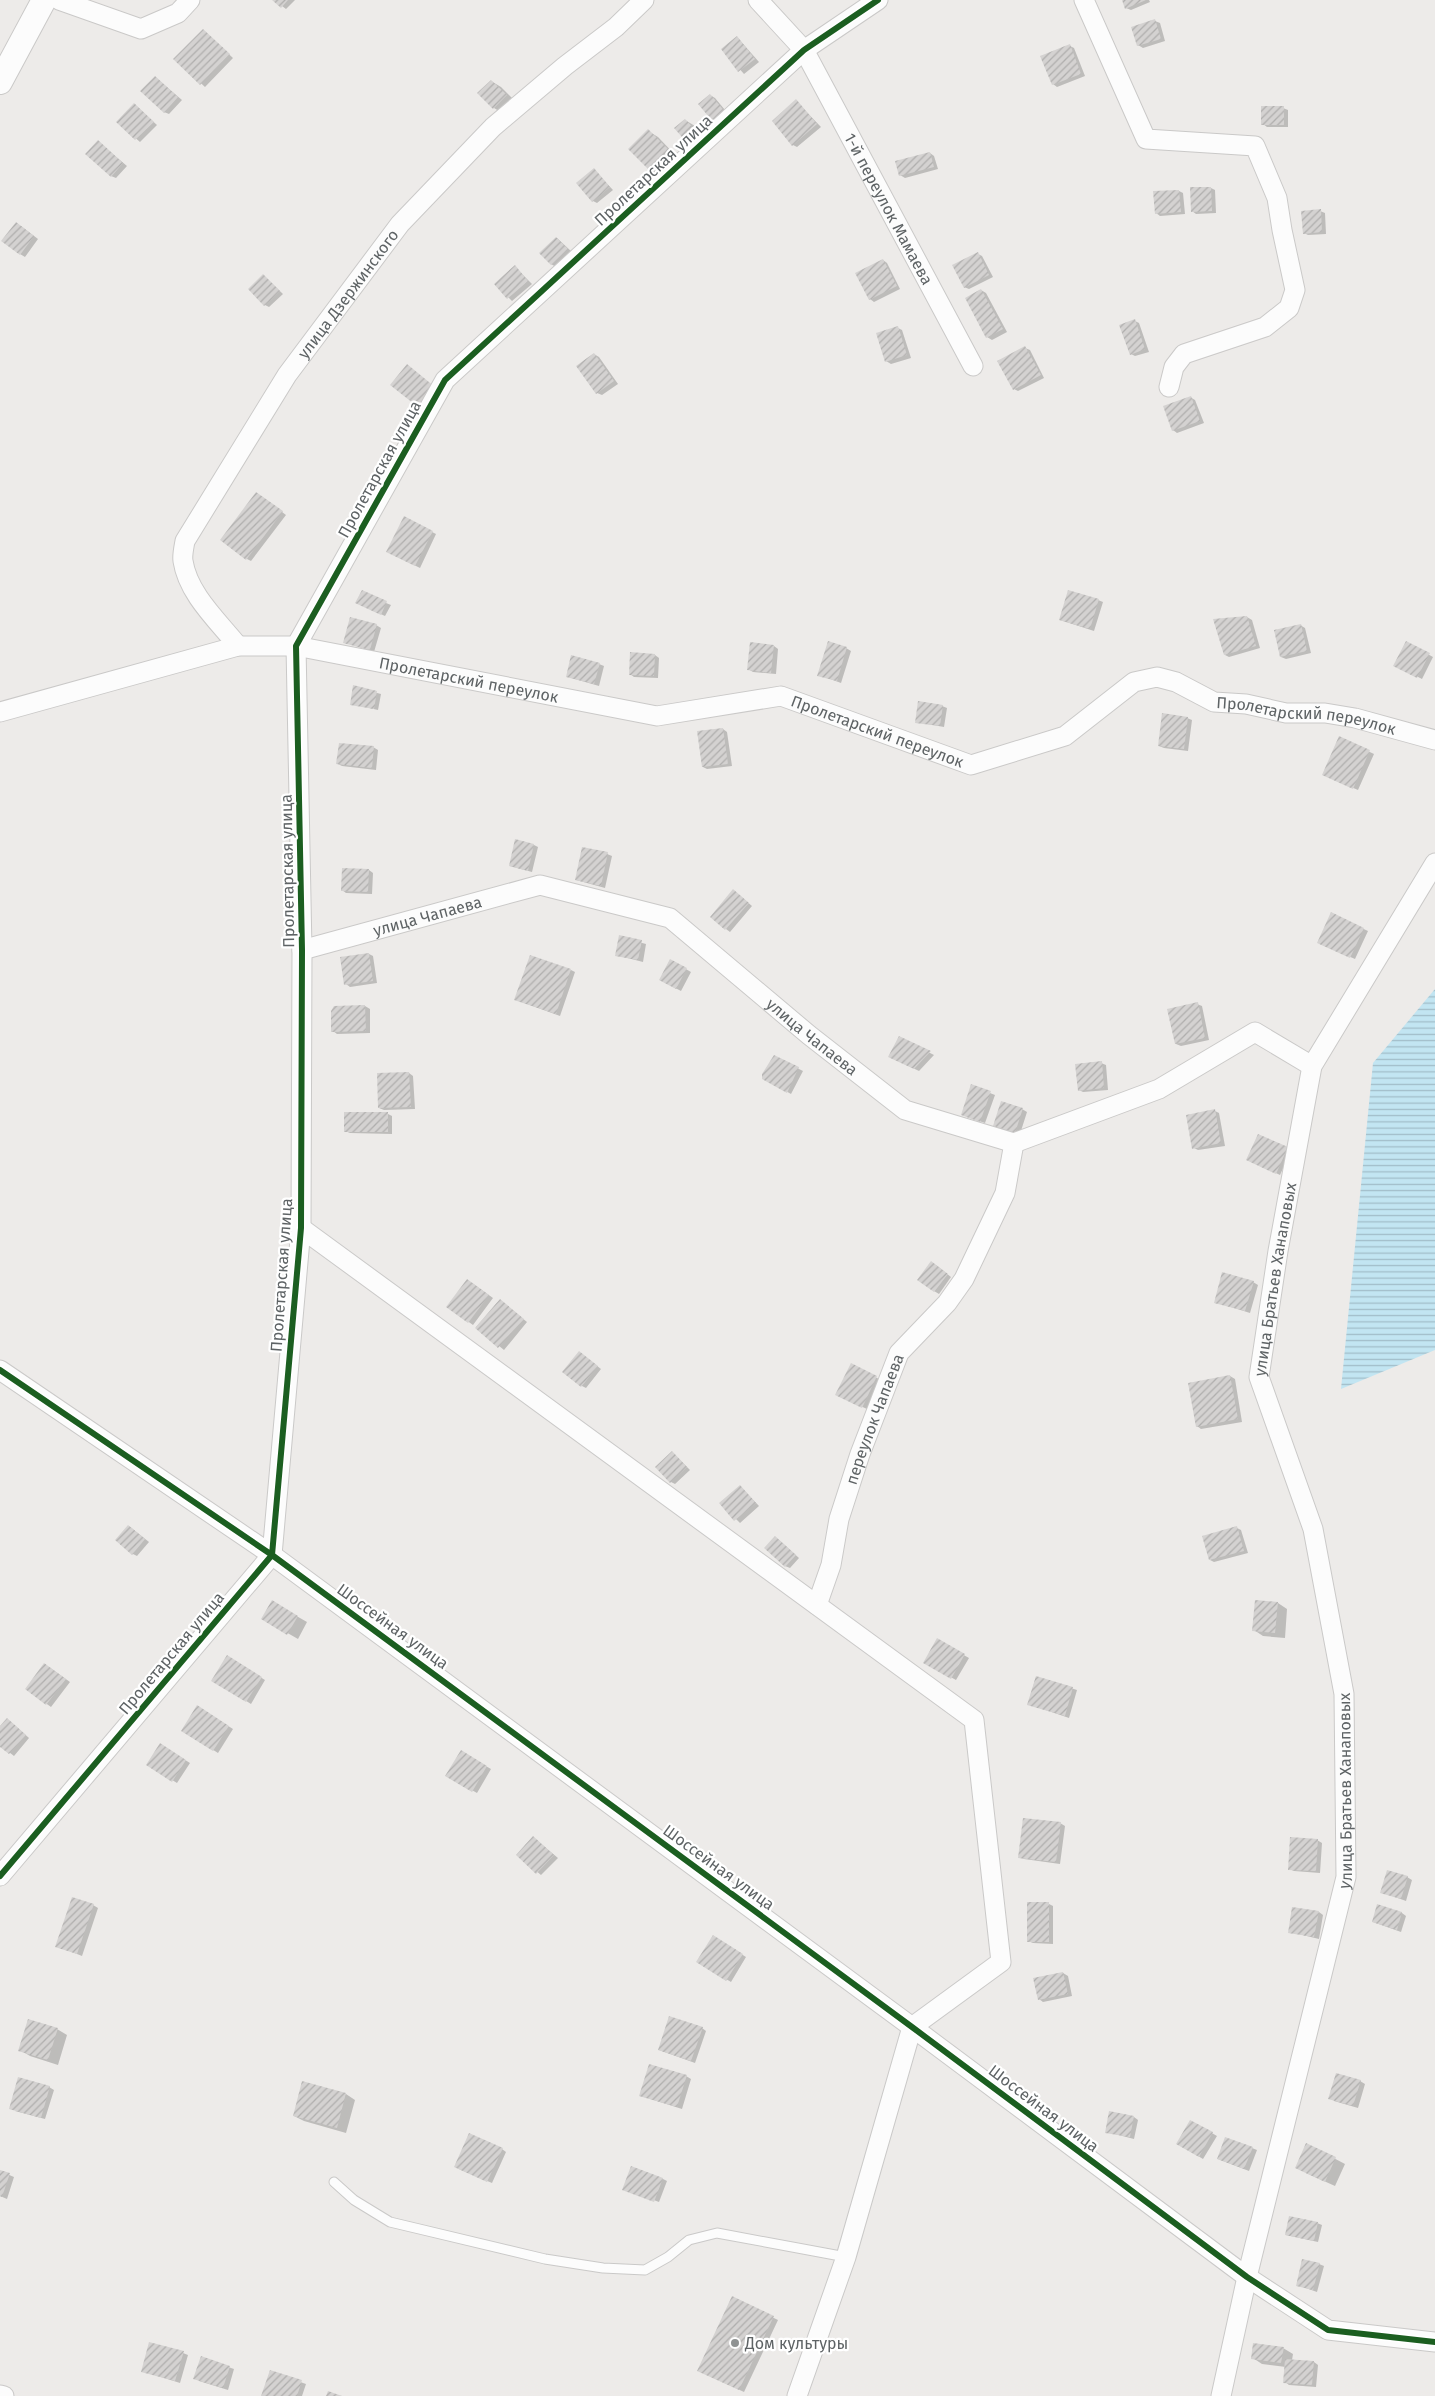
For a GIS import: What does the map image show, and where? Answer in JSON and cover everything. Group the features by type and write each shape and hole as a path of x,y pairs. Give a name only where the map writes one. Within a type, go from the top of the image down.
{"street":[{"path":"0,82 44,0"},
{"path":"59,0 141,29 178,13 190,0"},
{"name":"улица Дзержинского","path":"238,646 200,599 189,582 182,560 185,541 194,523 287,375 400,224 493,127 565,66 616,27 644,0"},
{"name":"1-й переулок Мамаева","path":"758,0 804,50 973,366"},
{"name":"Пролетарская улица","path":"0,1876 272,1555 301,1228 302,950 296,646 445,380 804,50 878,0"},
{"path":"1084,0 1146,139 1255,146 1278,198 1282,230 1295,290 1289,308 1265,327 1184,354 1174,367 1169,387"},
{"name":"Пролетарский переулок","path":"0,712 238,646 296,646 657,716 782,696 970,765 1066,736 1134,682 1157,677 1176,682 1214,702 1246,704 1286,713 1332,714 1435,740"},
{"name":"улица Братьев Ханаповых","path":"1221,2396 1247,2277 1346,1877 1344,1694 1314,1529 1259,1377 1278,1251 1312,1066 1435,863"},
{"name":"улица Чапаева","path":"302,950 540,885 670,918 905,1110 1014,1143"},
{"path":"1014,1143 1159,1089 1255,1032 1312,1066"},
{"name":"переулок Чапаева","path":"817,1604 831,1565 839,1519 854,1473 877,1406 899,1354 947,1303 964,1279 1005,1193 1014,1143"},
{"path":"301,1228 974,1720 1001,1962 912,2027 846,2257 797,2396"},
{"name":"Шоссейная улица","path":"0,1370 272,1555 912,2027 1247,2277 1328,2330 1435,2342"},
{"path":"0,2395 4,2396"}],"lane":[{"path":"334,2182 354,2200 390,2222 545,2258 604,2268 645,2270 668,2257 689,2240 717,2232 846,2257"}],"water":[{"path":"1435,989 1435,1350 1341,1389 1373,1063"}],"building":[{"path":"272,0 288,0 281,8"},
{"path":"1122,0 1146,0 1125,9"},
{"path":"1155,19 1161,39 1137,46 1131,27"},
{"path":"203,29 230,54 200,85 173,59"},
{"path":"737,36 755,59 738,72 721,49"},
{"path":"1070,44 1081,74 1052,85 1040,56"},
{"path":"155,76 178,97 164,113 140,91"},
{"path":"491,80 507,95 493,109 477,93"},
{"path":"710,94 726,113 714,123 698,104"},
{"path":"796,99 817,124 792,146 772,121"},
{"path":"134,103 154,122 135,140 116,122"},
{"path":"1261,106 1284,106 1284,125 1261,125"},
{"path":"685,119 700,135 689,145 674,128"},
{"path":"648,129 672,153 652,173 628,149"},
{"path":"98,140 123,163 111,177 85,154"},
{"path":"930,152 934,167 899,176 895,161"},
{"path":"594,168 610,187 592,202 576,183"},
{"path":"1190,187 1211,187 1212,211 1191,212"},
{"path":"1179,190 1181,212 1155,214 1153,191"},
{"path":"1321,209 1322,232 1303,234 1301,211"},
{"path":"16,222 34,236 20,255 1,241"},
{"path":"556,237 568,249 551,265 539,253"},
{"path":"978,252 989,275 964,288 952,265"},
{"path":"883,259 897,286 869,300 855,273"},
{"path":"515,265 528,281 507,299 494,284"},
{"path":"263,274 280,291 264,306 248,289"},
{"path":"981,289 1003,329 986,338 965,298"},
{"path":"1135,319 1145,349 1130,355 1119,325"},
{"path":"898,326 907,355 885,362 876,333"},
{"path":"1025,346 1041,375 1013,390 997,361"},
{"path":"594,353 614,381 596,394 576,366"},
{"path":"407,364 435,387 418,407 390,385"},
{"path":"1191,396 1200,421 1172,431 1163,406"},
{"path":"256,492 283,511 246,560 220,540"},
{"path":"404,516 433,531 415,566 386,552"},
{"path":"362,590 387,601 381,615 355,603"},
{"path":"1068,590 1099,599 1090,629 1059,620"},
{"path":"1247,616 1256,646 1224,655 1213,619"},
{"path":"350,617 377,624 370,650 343,643"},
{"path":"1301,624 1307,651 1280,657 1274,630"},
{"path":"828,641 847,647 837,681 817,676"},
{"path":"1406,641 1430,653 1417,678 1393,666"},
{"path":"750,642 774,645 771,673 747,670"},
{"path":"630,652 655,654 654,676 629,675"},
{"path":"571,655 600,663 594,684 566,677"},
{"path":"353,685 377,691 374,709 350,705"},
{"path":"918,701 943,705 940,726 915,723"},
{"path":"1162,713 1188,717 1184,749 1158,746"},
{"path":"723,728 728,764 702,767 697,731"},
{"path":"1339,736 1370,750 1353,789 1322,775"},
{"path":"339,743 374,746 372,768 336,764"},
{"path":"515,839 534,844 528,871 509,866"},
{"path":"582,847 608,852 601,886 575,880"},
{"path":"342,868 369,869 368,892 341,891"},
{"path":"733,889 749,903 725,930 710,917"},
{"path":"1331,912 1364,928 1350,958 1317,943"},
{"path":"619,935 642,940 638,960 615,956"},
{"path":"369,953 373,981 344,985 340,957"},
{"path":"530,955 571,969 556,1014 514,1000"},
{"path":"670,959 687,968 676,989 659,980"},
{"path":"1198,1002 1205,1038 1175,1044 1167,1009"},
{"path":"365,1005 366,1031 331,1032 331,1011 334,1006"},
{"path":"899,1036 931,1051 914,1069 888,1057"},
{"path":"774,1055 799,1067 787,1093 762,1079 762,1074"},
{"path":"1102,1061 1104,1088 1078,1091 1075,1064"},
{"path":"409,1072 411,1107 378,1108 377,1073"},
{"path":"971,1084 991,1091 980,1122 961,1115"},
{"path":"1001,1101 1023,1108 1015,1133 993,1126"},
{"path":"1215,1109 1221,1143 1192,1149 1186,1115"},
{"path":"344,1112 388,1112 388,1132 344,1132"},
{"path":"1258,1134 1288,1147 1276,1174 1246,1160"},
{"path":"931,1261 948,1274 934,1292 917,1280"},
{"path":"1222,1272 1254,1281 1245,1311 1214,1303"},
{"path":"467,1279 489,1295 468,1323 446,1307"},
{"path":"500,1299 524,1319 498,1348 475,1328"},
{"path":"579,1351 598,1366 581,1387 562,1372"},
{"path":"851,1363 877,1376 862,1408 835,1395"},
{"path":"1230,1375 1238,1419 1196,1427 1188,1383"},
{"path":"672,1451 687,1467 670,1483 655,1467"},
{"path":"740,1485 756,1503 734,1521 719,1503"},
{"path":"128,1525 145,1539 132,1555 115,1540"},
{"path":"1237,1526 1244,1551 1209,1560 1202,1536"},
{"path":"775,1536 796,1555 785,1567 764,1548"},
{"path":"272,1600 298,1616 287,1635 261,1619"},
{"path":"1255,1600 1278,1602 1275,1633 1252,1631"},
{"path":"937,1638 965,1654 951,1679 923,1663"},
{"path":"227,1655 262,1677 246,1702 211,1681"},
{"path":"44,1663 66,1679 46,1705 25,1689"},
{"path":"1036,1676 1073,1687 1065,1716 1027,1705"},
{"path":"197,1705 229,1726 213,1751 181,1731"},
{"path":"7,1718 26,1735 9,1754 0,1747 0,1726"},
{"path":"160,1743 186,1760 172,1782 146,1765"},
{"path":"461,1750 487,1766 472,1792 445,1776"},
{"path":"1023,1818 1061,1822 1056,1862 1018,1858"},
{"path":"533,1836 554,1855 536,1874 516,1855"},
{"path":"1290,1837 1318,1839 1316,1871 1288,1870"},
{"path":"1387,1870 1408,1876 1401,1899 1380,1893"},
{"path":"72,1897 94,1904 77,1954 55,1947"},
{"path":"1027,1902 1049,1902 1049,1942 1027,1942"},
{"path":"1377,1904 1402,1912 1397,1930 1372,1922"},
{"path":"1292,1907 1319,1911 1314,1937 1288,1933"},
{"path":"713,1935 743,1954 726,1981 696,1962"},
{"path":"1063,1972 1068,1994 1038,2000 1033,1978"},
{"path":"669,2016 703,2027 691,2061 658,2050"},
{"path":"28,2019 58,2028 48,2060 18,2051"},
{"path":"649,2064 687,2075 677,2107 639,2096"},
{"path":"1336,2073 1361,2080 1353,2106 1328,2099"},
{"path":"18,2077 50,2086 41,2118 9,2109"},
{"path":"302,2081 346,2093 337,2128 293,2116"},
{"path":"1109,2111 1134,2116 1130,2137 1105,2133"},
{"path":"1190,2120 1213,2132 1199,2157 1176,2144"},
{"path":"469,2133 503,2148 487,2182 454,2167"},
{"path":"1225,2137 1253,2147 1244,2169 1217,2159"},
{"path":"1306,2143 1336,2157 1325,2182 1295,2168"},
{"path":"631,2166 663,2178 654,2202 622,2190"},
{"path":"0,2170 10,2173 2,2197 0,2196"},
{"path":"1289,2216 1318,2222 1314,2241 1285,2235"},
{"path":"1302,2259 1320,2263 1313,2290 1296,2286"},
{"name":"Дом культуры","path":"732,2296 774,2316 739,2390 697,2371"},
{"path":"149,2342 184,2351 175,2381 141,2372"},
{"path":"1253,2343 1284,2347 1281,2363 1251,2359"},
{"path":"201,2356 230,2366 223,2388 193,2379"},
{"path":"1285,2359 1314,2361 1312,2385 1283,2383"},
{"path":"270,2370 302,2380 297,2396 261,2396"},
{"path":"328,2391 342,2396 326,2396"}],"cycle path":[{"path":"0,1876 272,1555 301,1228 302,950 296,646 445,380 804,50 878,0"},
{"path":"0,1370 272,1555 912,2027 1247,2277 1328,2330 1435,2342"}],"place":[{"name":"Дом культуры","path":"735,2343"}]}
